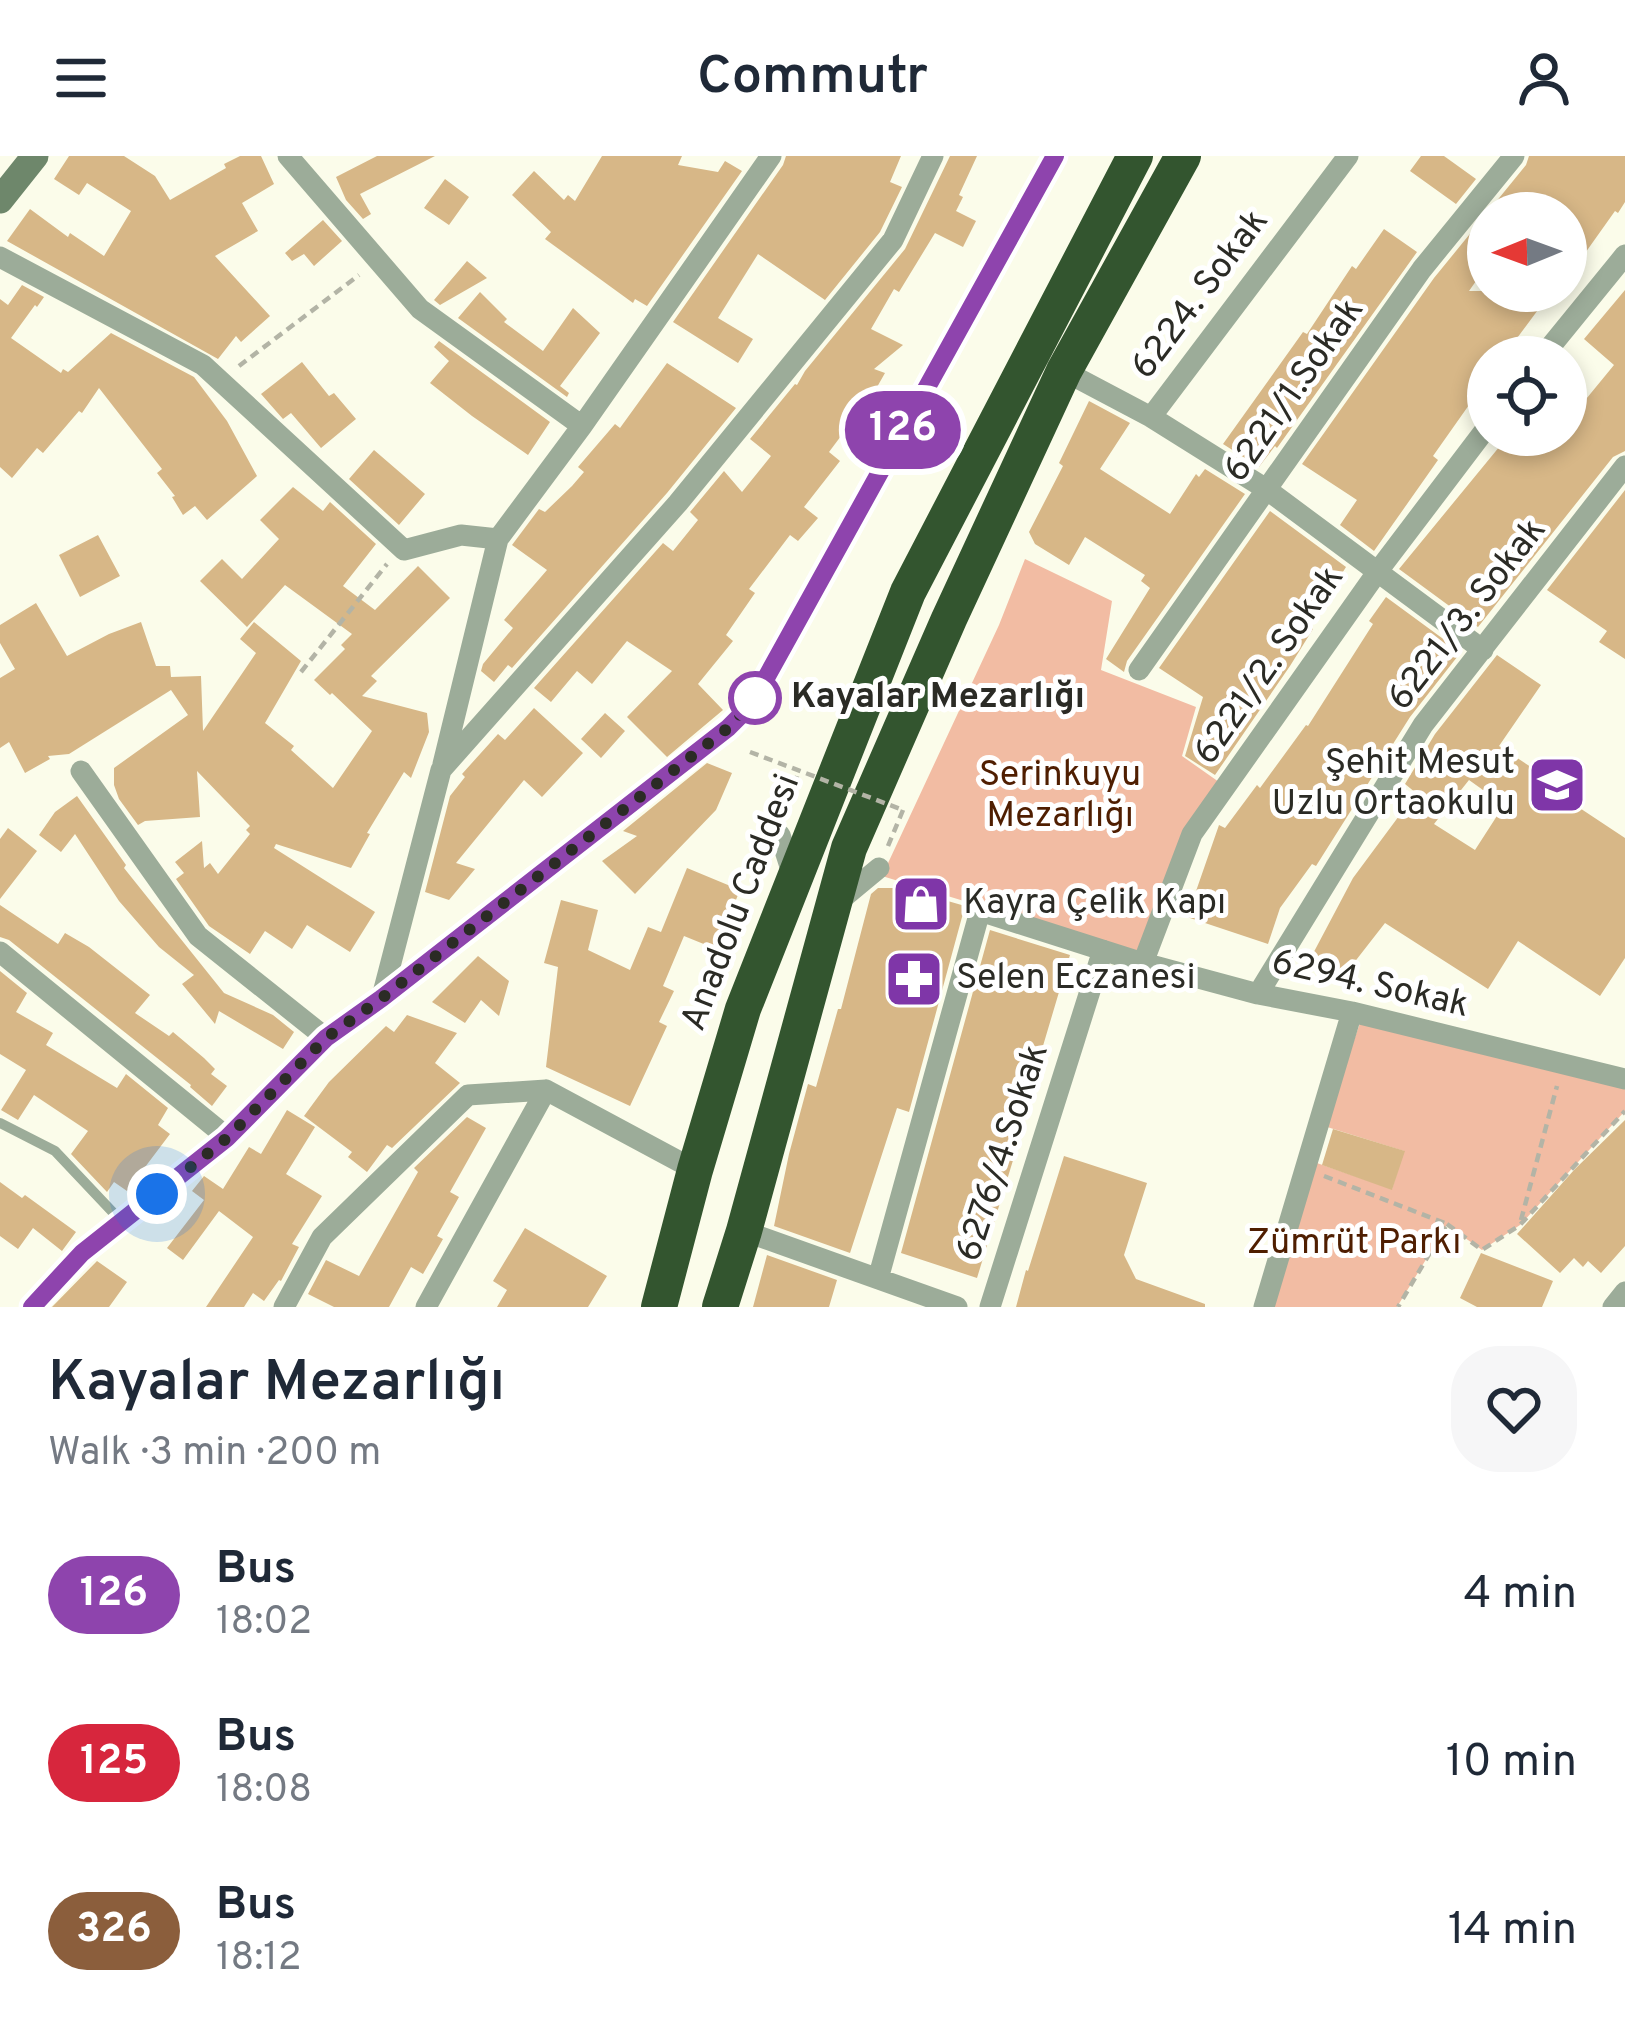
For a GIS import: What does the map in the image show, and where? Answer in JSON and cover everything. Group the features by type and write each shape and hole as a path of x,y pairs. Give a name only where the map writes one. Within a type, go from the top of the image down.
{"highway":[{"name":"Anadolu Caddesi","path":"659,1307 743,1009 908,592 1135,156"},
{"path":"720,1307 858,827 1064,371 1183,156"}],"street":[{"path":"0,200 35,156"},
{"path":"288,156 420,309 582,426"},
{"path":"442,770 679,503 893,240 933,156"},
{"path":"32,1307 82,1253 227,1138 326,1038 728,728 751,705 1055,156"},
{"name":"6224. Sokak","path":"1151,416 1348,156"},
{"name":"6221/1.Sokak","path":"1139,670 1422,268 1514,156"},
{"path":"382,998 498,539 582,426 764,159"},
{"path":"1559,336 1625,255"},
{"path":"0,257 203,365 404,550 461,535 498,539"},
{"path":"1064,371 1151,416 1266,489 1483,650"},
{"name":"6221/2. Sokak","path":"1142,963 1192,834 1378,571 1467,454"},
{"name":"6221/3. Sokak","path":"1258,994 1423,724 1625,466"},
{"path":"81,771 198,936 326,1038"},
{"path":"780,835 794,879"},
{"path":"831,908 879,868"},
{"name":"6294. Sokak","path":"878,1279 980,911 1258,994 1625,1078"},
{"name":"6276/4.Sokak","path":"990,1307 1103,950"},
{"path":"0,952 227,1138"},
{"path":"1264,1307 1352,1012"},
{"path":"426,1307 546,1090"},
{"path":"284,1307 322,1237 468,1095 546,1090 695,1170"},
{"path":"744,1231 957,1307"},
{"path":"1613,1307 1625,1292"}],"lane":[{"path":"0,1123 55,1151 122,1222"}],"path":[{"path":"220,381 377,260"},
{"path":"301,672 386,565 404,550"},
{"path":"750,752 903,810 879,868"},
{"path":"1520,1225 1562,1069"},
{"path":"1318,1173 1447,1224 1483,1250 1520,1225 1625,1111"},
{"path":"1398,1307 1447,1224"}],"green space":[{"name":"Serinkuyu Mezarlığı","path":"1025,559 1112,601 1101,670 1196,707 1182,756 1219,782 1141,955 882,876"},
{"name":"Zümrüt Parkı","path":"1360,1023 1625,1086 1625,1111 1520,1225 1482,1250 1447,1225 1397,1307 1269,1307 1311,1161 1392,1189 1404,1151 1324,1126"}],"building":[{"path":"69,156 124,156 155,176 170,200 240,156 261,156 274,184 242,203 258,231 215,256 270,316 241,342 236,336 218,359 7,241 30,209 104,256 131,211 87,183 79,195 54,179"},
{"path":"377,156 435,156 360,194 371,214 363,219 346,200 336,177"},
{"path":"602,156 682,156 678,165 718,172 725,161 742,171 647,306 635,299 633,303 545,239 551,232 512,195 534,171 564,200 568,195 575,201"},
{"path":"786,156 901,156 890,182 902,187 880,232 825,300 758,254 718,318 753,339 738,363 673,322"},
{"path":"950,156 977,156 956,211 976,221 963,247 935,233 871,329 903,345 874,369 885,373 864,410 829,452 840,461 804,507 818,518 798,541 790,535 749,589 755,593 726,635 733,641 698,684 723,710 667,757 627,717 672,671 627,641 592,684 577,671 551,702 534,688 663,543 673,551 698,520 690,512 724,471 742,492 771,456 750,439 905,249"},
{"path":"1421,156 1444,156 1476,179 1456,204 1410,171"},
{"path":"1529,156 1625,156 1625,202 1587,250 1587,192 1504,192"},
{"path":"445,179 469,197 449,225 424,208"},
{"path":"323,220 342,241 314,266 304,254 292,261 285,253"},
{"path":"1384,229 1417,252 1259,467 1223,444"},
{"path":"1467,237 1467,312 1536,312 1519,336 1467,336 1467,408 1433,456 1438,460 1374,551 1340,525 1357,500 1302,464"},
{"path":"467,261 487,278 440,305 434,300"},
{"path":"22,285 44,297 11,338 61,373 111,333 194,377 227,421 257,476 207,520 195,506 183,515 157,473 162,469 99,388 82,413 43,453 37,448 12,478 0,467 0,299 8,305"},
{"path":"1625,290 1625,451 1613,457 1478,627 1399,569 1492,456 1587,456 1587,398 1614,365 1587,336"},
{"path":"480,292 507,319 504,322 543,351 573,308 600,333 560,386 569,393 567,397 458,318"},
{"path":"439,341 550,422 528,455 430,383 449,361 434,347"},
{"path":"302,362 329,396 334,393 356,419 321,448 291,413 283,419 261,394"},
{"path":"667,363 736,408 667,493 512,668 508,665 494,682 481,671 483,664 513,628 504,620 547,570 512,545 539,509 545,512 584,472 578,467 615,424 620,428"},
{"path":"1089,401 1130,423 1100,469 1170,514 1196,474 1199,477 1205,469 1245,494 1127,661 1124,672 1106,659 1150,588 1141,581 1145,575 1085,537 1069,565 1035,544 1029,532"},
{"path":"374,450 425,494 399,525 349,479"},
{"path":"293,487 323,511 330,502 376,544 343,586 375,610 418,566 450,598 371,676 377,681 362,696 427,713 429,732 411,778 404,772 351,868 276,844 274,848 375,912 350,952 307,925 292,949 265,931 250,954 209,926 176,879 184,873 175,862 202,841 204,868 210,863 218,874 250,834 246,830 250,826 197,771 200,817 138,825 114,785 114,768 188,715 171,690 69,754 48,756 50,759 25,773 9,742 0,748 0,678 15,669 0,643 0,625 36,603 67,656 141,622 156,666 170,666 171,677 201,676 203,731 256,653 240,639 254,622 301,661 265,723 333,788 372,731 314,680 345,649 341,645 352,634 285,585 247,627 200,581 222,559 242,579 279,539 260,520"},
{"path":"1625,490 1625,659 1599,642 1607,631 1547,590"},
{"path":"1270,511 1346,567 1290,666 1215,775 1185,756 1203,697 1159,668"},
{"path":"98,535 120,576 80,597 59,555"},
{"path":"1386,597 1461,652 1410,717 1316,866 1312,864 1280,908 1268,944 1187,917 1219,825 1225,828 1308,726"},
{"path":"1497,655 1541,685 1499,746 1552,781 1548,787 1625,838 1625,958 1600,996 1518,941 1488,989 1385,923 1346,973 1308,963 1353,878 1416,793 1405,784 1435,734","holes":["1469,780 1504,805 1475,850 1434,824"]},
{"path":"534,708 583,753 542,797 524,780 456,863 475,869 449,900 425,892 450,796 465,777 462,774 498,734 505,740"},
{"path":"605,713 625,731 601,758 581,739"},
{"path":"707,763 732,773 716,810 635,894 602,861 637,836 623,831"},
{"path":"77,796 124,868 224,993 273,1015 294,1032 283,1049 219,1011 215,1024 182,984 194,975 159,947 119,901 75,834 61,852 39,835 55,812"},
{"path":"8,828 37,851 0,899 0,839"},
{"path":"687,868 740,890 716,949 684,936 663,986 674,991 659,1022 667,1026 630,1106 546,1067 558,967 544,963 561,900 598,910 588,950 630,970 648,927 661,932"},
{"path":"878,888 903,888 965,906 909,1112 897,1108 850,1253 774,1226 808,1084 816,1087 871,894"},
{"path":"0,905 58,944 65,933 89,947 150,995 135,1013 169,1036 173,1032 227,1086 212,1106 0,937"},
{"path":"990,930 1070,955 977,1278 901,1253"},
{"path":"478,956 509,981 499,1016 481,1000 465,1023 432,1002"},
{"path":"0,971 27,993 16,1012 53,1033 46,1045 117,1088 126,1074 168,1108 158,1125 170,1134 127,1191 114,1182 107,1192 71,1154 88,1131 34,1095 18,1120 1,1110 26,1070 0,1054"},
{"path":"407,1015 457,1033 435,1063 460,1083 392,1148 387,1145 367,1172 348,1157 352,1152 304,1116 329,1082 386,1026 394,1032"},
{"path":"287,1110 315,1127 286,1174 322,1196 292,1244 299,1247 281,1281 264,1301 253,1293 244,1307 206,1307 253,1237 219,1211 183,1260 167,1248 204,1200 192,1191 204,1176 223,1189 249,1147 261,1154"},
{"path":"467,1117 486,1128 450,1192 459,1197 423,1274 411,1267 389,1307 334,1307 308,1294 326,1260 359,1276 418,1172 414,1168"},
{"path":"1625,1120 1625,1246 1601,1273 1588,1261 1583,1267 1574,1258 1560,1273 1517,1234"},
{"path":"1333,1129 1405,1151 1392,1190 1322,1165"},
{"path":"1064,1156 1147,1183 1124,1255 1136,1279 1205,1307 1016,1307"},
{"path":"0,1182 76,1232 62,1251 33,1228 18,1249 0,1236"},
{"path":"525,1228 607,1276 588,1307 497,1307 507,1290 493,1281"},
{"path":"1481,1253 1553,1281 1542,1307 1477,1307 1460,1298"},
{"path":"767,1255 837,1280 829,1307 753,1307"},
{"path":"97,1261 127,1282 109,1307 52,1307"}],"bus line":[{"name":"126","path":"32,1307 82,1253 227,1138 326,1038 728,728 751,705 1055,156"}],"place":[{"name":"Kayalar Mezarlığı","path":"755,698"},
{"name":"Şehit Mesut Uzlu Ortaokulu","path":"1557,785"},
{"name":"Kayra Çelik Kapı","path":"921,904"},
{"name":"Selen Eczanesi","path":"914,979"}],"route":[{"path":"157,1194 227,1138 326,1038 728,728 755,698"}]}
